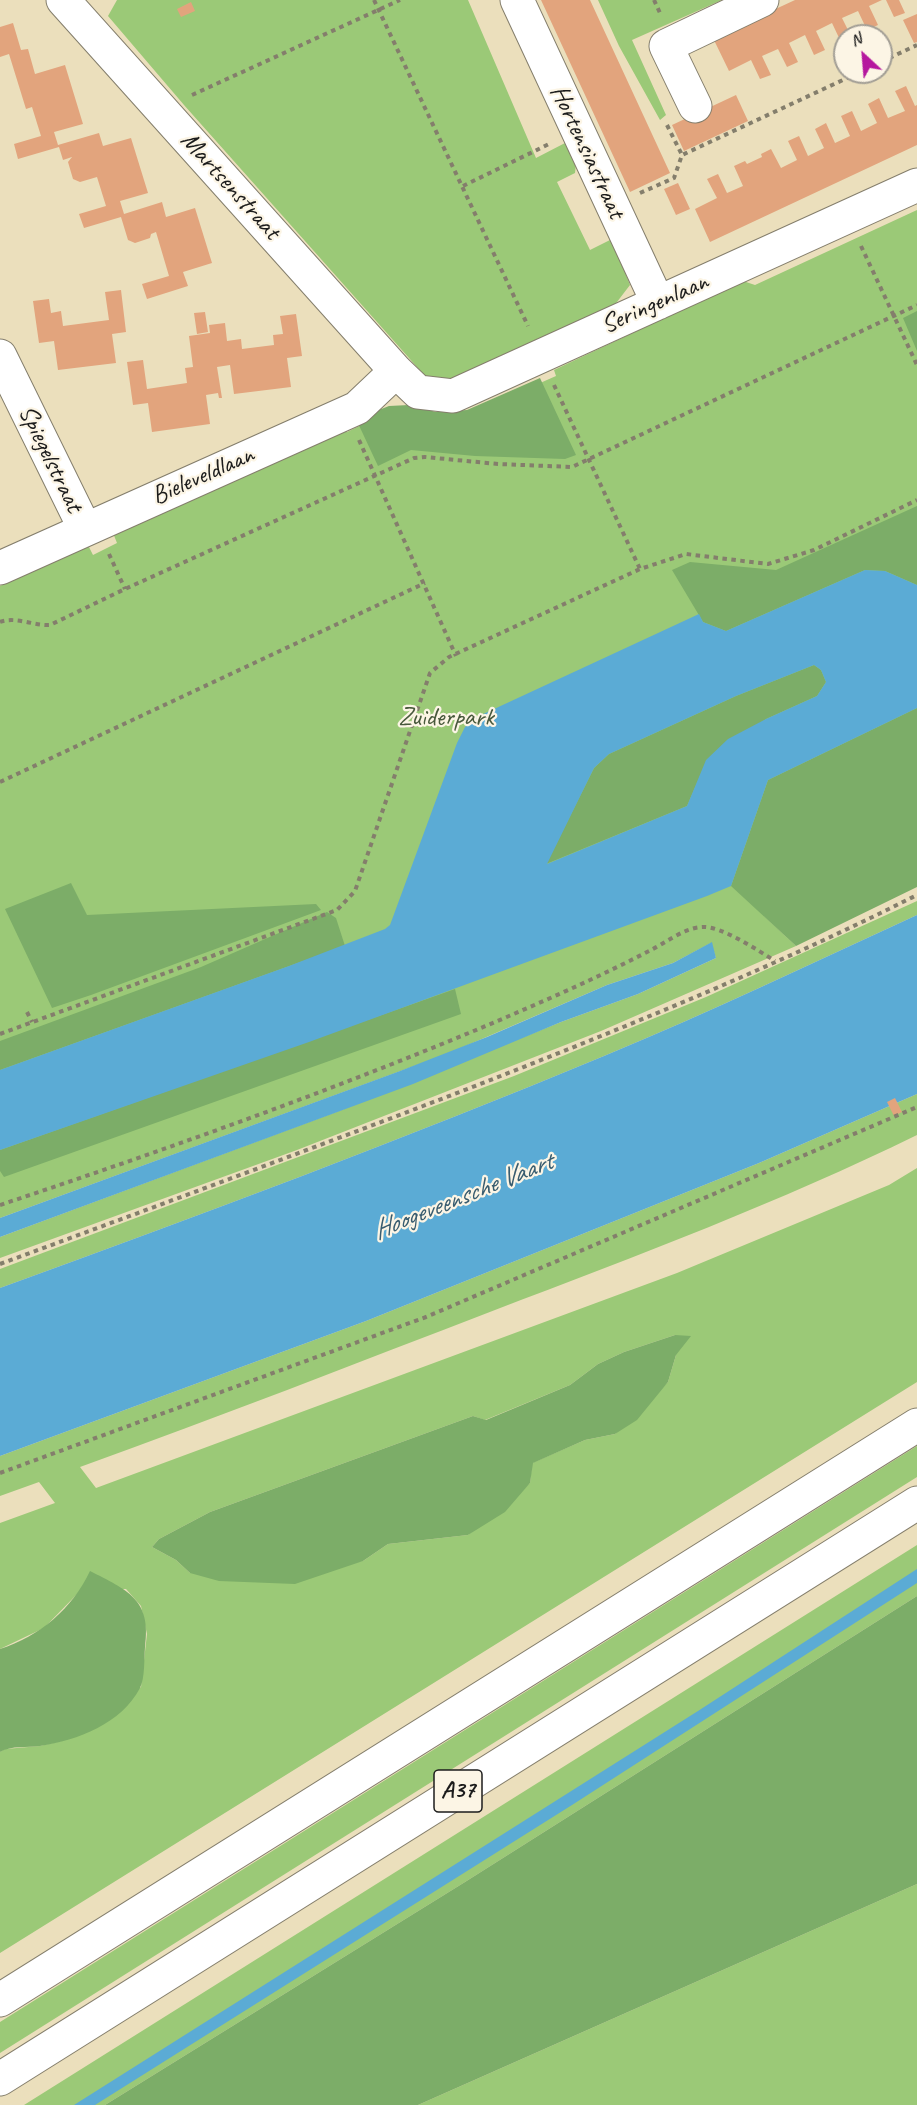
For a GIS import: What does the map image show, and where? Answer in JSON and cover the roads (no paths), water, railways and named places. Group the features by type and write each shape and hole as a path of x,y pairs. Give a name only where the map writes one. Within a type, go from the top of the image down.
{"main road":[{"name":"Martsenstraat","path":"64,0 396,371"},
{"name":"Hortensiastraat","path":"517,0 658,303"},
{"path":"695,106 666,46 762,0"},
{"name":"Seringenlaan","path":"396,371 418,392 453,396 917,185"},
{"name":"Spiegelstraat","path":"0,356 85,529"},
{"name":"Bieleveldlaan","path":"0,568 357,408 396,371"},
{"name":"A37","path":"0,2000 917,1425"},
{"name":"A37","path":"0,2079 917,1503"}],"water":[{"path":"865,570 885,571 917,585 917,708 768,780 731,886 309,1042 0,1150 0,1070 289,966 385,929 390,925 457,743 465,727 479,716 699,614 703,622 726,631","holes":["814,665 821,670 826,682 817,696 728,739 706,760 687,806 547,864 594,768 609,754 736,696"]},
{"name":"Hoogeveensche Vaart","path":"917,915 917,1094 759,1163 366,1321 0,1456 0,1288 304,1175 529,1087 683,1022"},
{"path":"712,942 716,958 638,994 561,1022 413,1084 0,1237 0,1218 400,1071 487,1037 607,985 673,963"},
{"path":"917,1569 917,1583 572,1805 95,2105 74,2105 698,1711"}],"park label":[{"name":"Zuiderpark","path":"446,718"}]}
